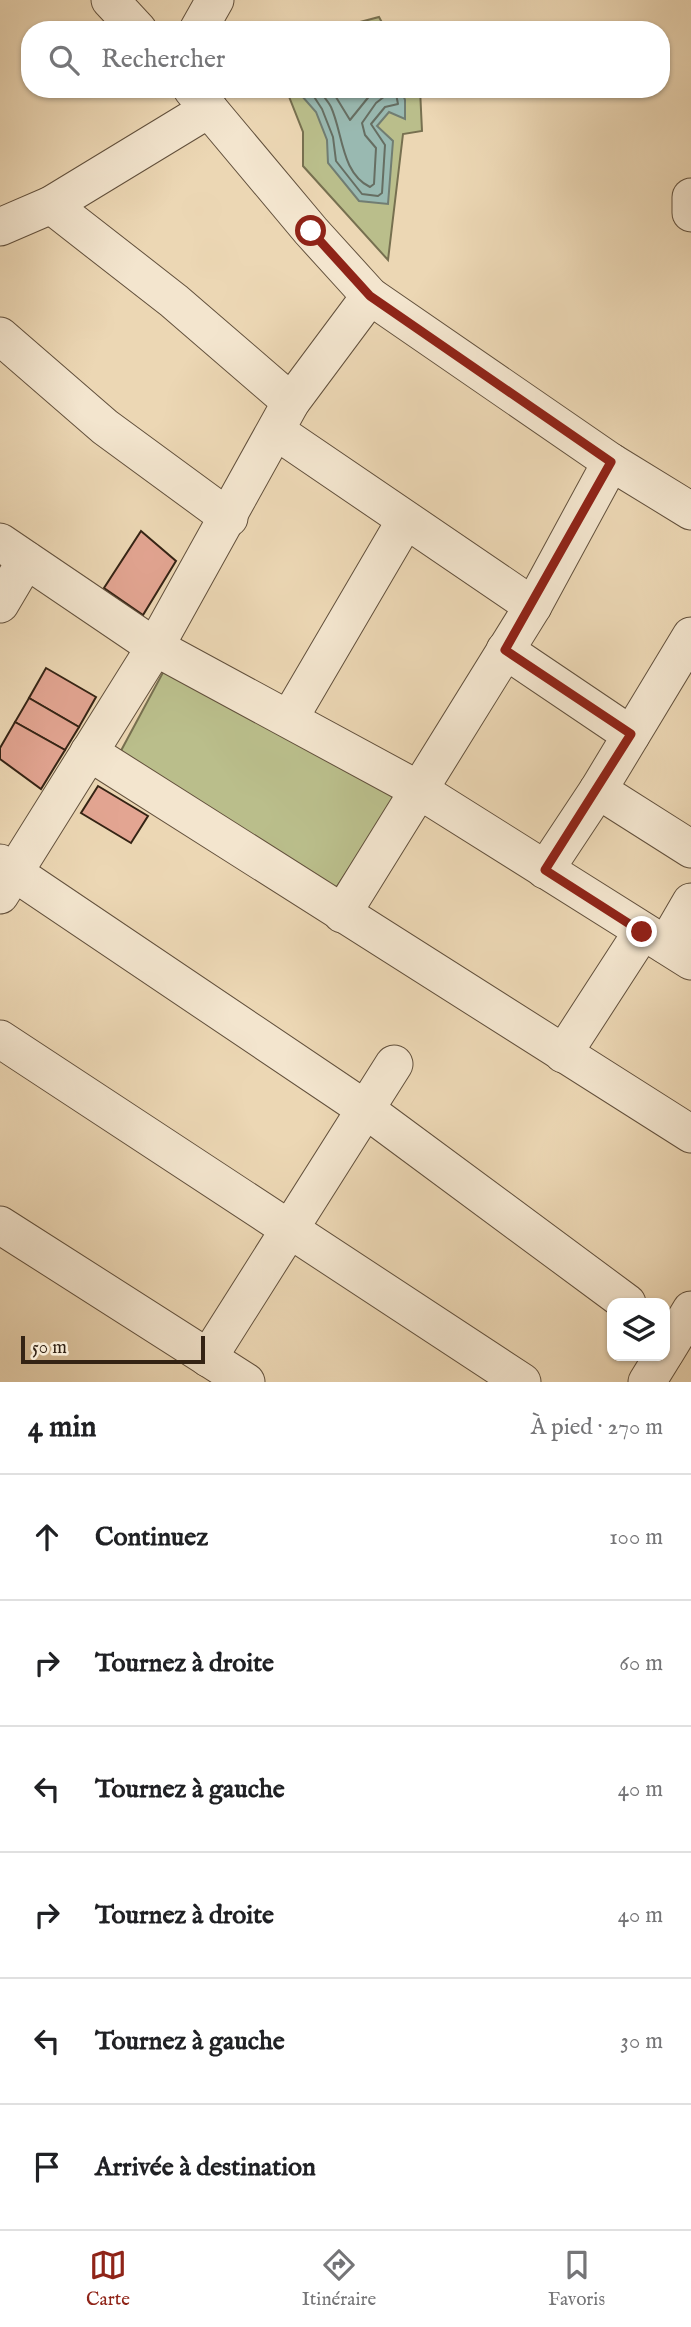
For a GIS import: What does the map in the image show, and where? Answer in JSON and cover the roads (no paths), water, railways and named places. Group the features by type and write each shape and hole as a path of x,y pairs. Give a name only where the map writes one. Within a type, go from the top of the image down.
{"street":[{"path":"110,0 130,21"},
{"path":"203,21 215,0"},
{"path":"0,227 51,205 201,99 311,231 370,296 611,462 691,511"},
{"path":"691,197 691,213"},
{"path":"51,205 174,301 284,417 405,521 533,606"},
{"path":"370,296 284,417 155,647 89,752 4,877 365,1109 620,1298"},
{"path":"0,336 105,426 229,517"},
{"path":"342,915 533,606 611,462"},
{"path":"289,719 405,521"},
{"path":"0,604 13,551 155,647 419,790 666,946"},
{"path":"545,870 598,790 691,636"},
{"path":"505,650 631,734"},
{"path":"89,752 691,1134"},
{"path":"598,790 691,849"},
{"path":"563,1054 666,946 691,902"},
{"path":"0,1040 522,1382"},
{"path":"208,1358 394,1064"},
{"path":"0,1225 246,1382"},
{"path":"647,1382 675,1339"}],"water":[{"path":"304,98 404,98 405,119 389,112 377,126 393,141 388,204 359,201 328,163 327,140 316,112"}]}
